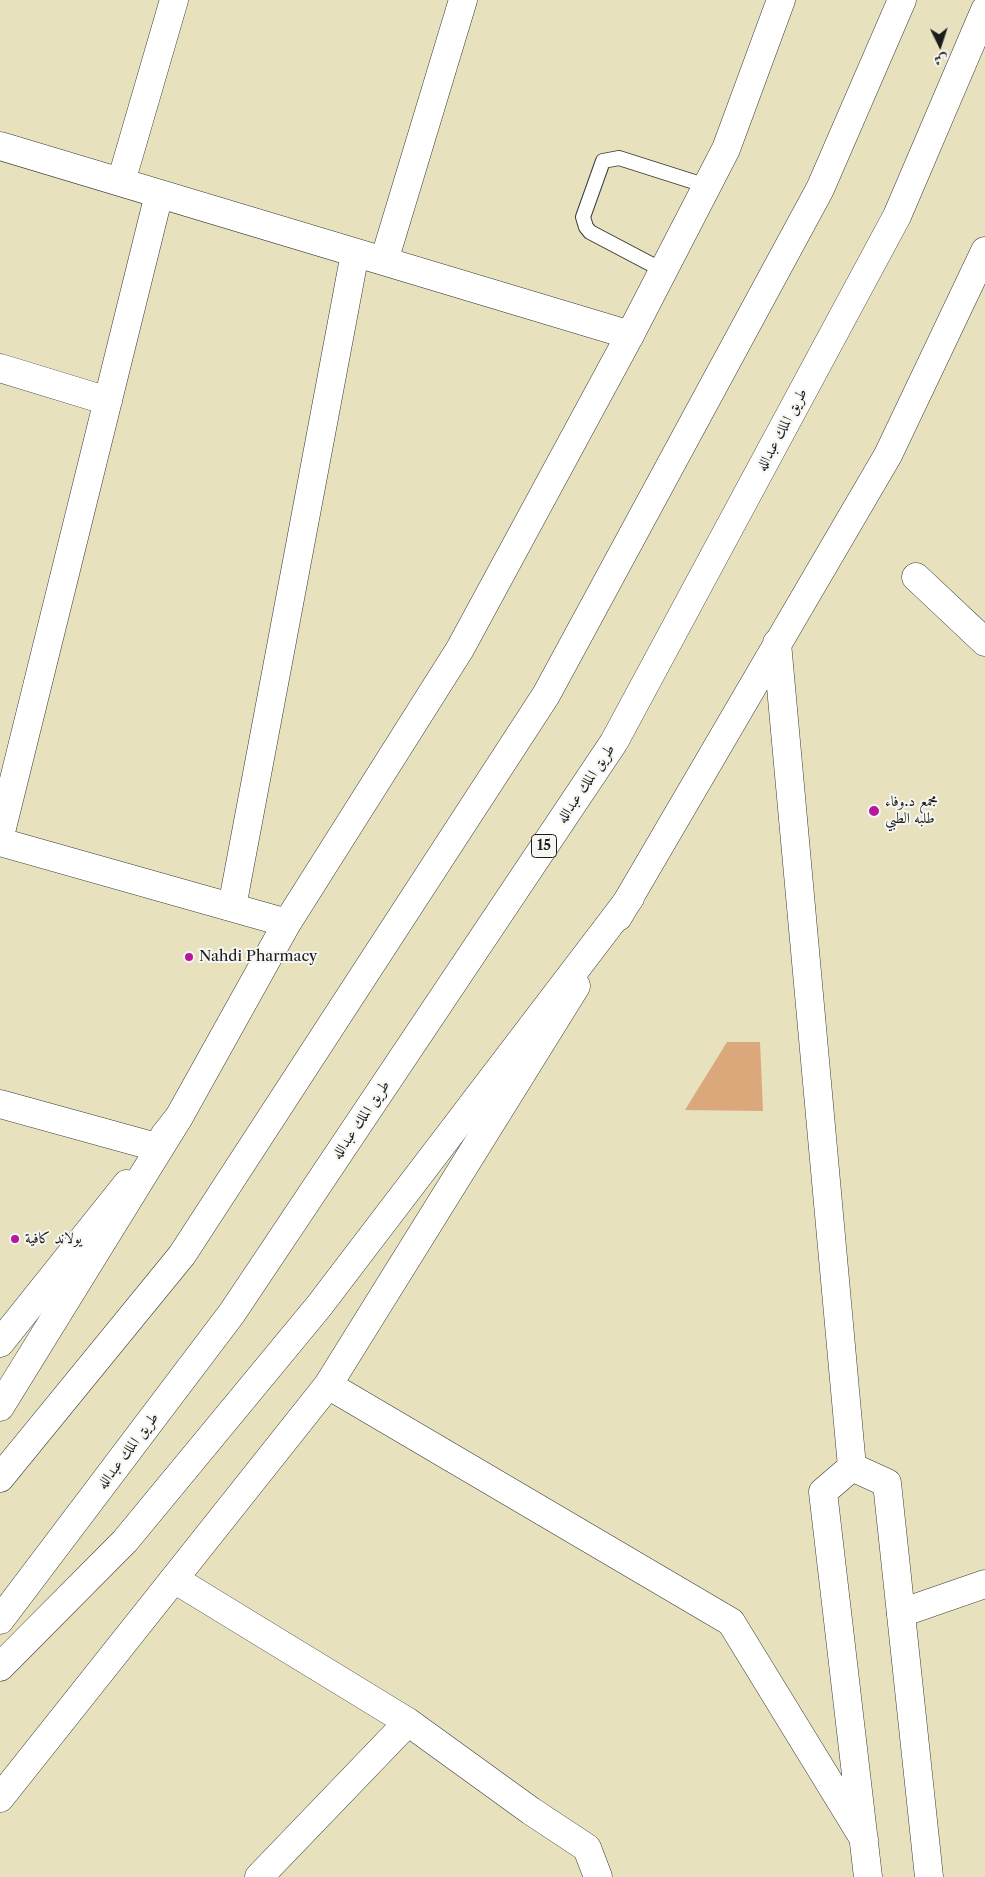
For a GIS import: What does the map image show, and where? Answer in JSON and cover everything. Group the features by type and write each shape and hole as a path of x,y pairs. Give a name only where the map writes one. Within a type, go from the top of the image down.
{"main road":[{"path":"121,182 174,0"},
{"path":"384,261 463,0"},
{"path":"0,1407 179,1117 287,923 460,648 630,336 726,149 782,0"},
{"path":"0,1478 182,1255 546,695 820,189 902,0"},
{"name":"طريق الملك عبدالله","path":"0,1620 232,1313 614,742 897,216 985,10"},
{"path":"0,146 630,336"},
{"path":"0,836 159,194"},
{"path":"0,1798 328,1384 630,898 888,455 985,251"},
{"path":"232,907 355,253"},
{"path":"0,368 108,401"},
{"path":"916,577 985,642"},
{"path":"778,643 852,1466"},
{"path":"0,842 287,923"},
{"path":"0,1667 125,1541 319,1306 630,898"},
{"path":"0,1104 156,1147"},
{"path":"0,1343 179,1117"},
{"path":"328,1384 731,1622 864,1839"},
{"path":"852,1466 887,1483 929,1877"},
{"path":"852,1466 823,1492 868,1877"},
{"path":"174,1579 408,1722 531,1811 586,1848 598,1877"},
{"path":"901,1613 985,1584"},
{"path":"259,1877 408,1722"}],"lane":[{"path":"664,271 590,232 586,227 583,217 603,161 619,158 707,186"}],"building":[{"path":"727,1042 760,1042 763,1111 685,1110"}],"place":[{"name":"مجمع د.وفاء طلبه الطبي","path":"874,811"},
{"name":"Nahdi Pharmacy","path":"189,957"},
{"name":"يولاند كافية","path":"15,1239"}]}
